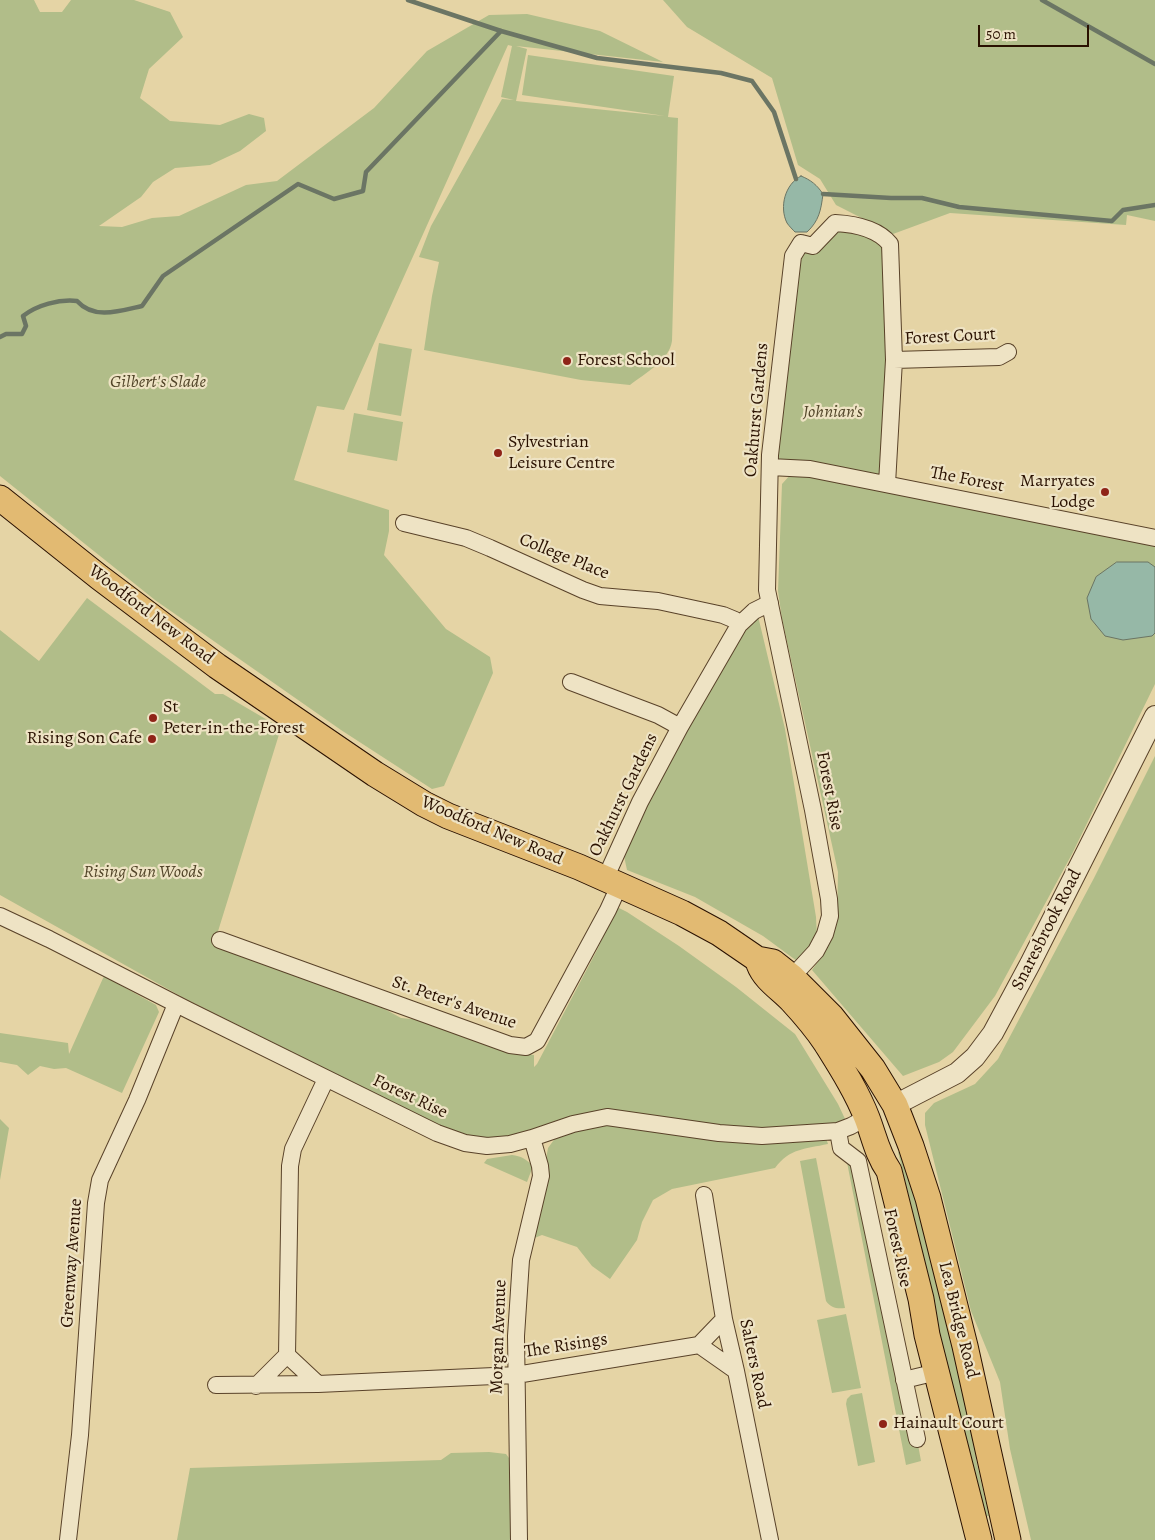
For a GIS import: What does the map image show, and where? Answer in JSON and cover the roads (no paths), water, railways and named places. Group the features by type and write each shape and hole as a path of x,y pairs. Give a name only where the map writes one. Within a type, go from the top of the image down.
{"main road":[{"name":"Woodford New Road","path":"0,498 99,577 217,666 368,770 424,804 448,816 662,902 719,933 758,960 773,962 792,977 848,1035 873,1069 880,1112"},
{"name":"Woodford New Road","path":"758,960 762,972 792,1001 815,1028 853,1088 880,1112"},
{"name":"Lea Bridge Road","path":"880,1112 882,1127 894,1159 889,1170 921,1299 927,1335 979,1540"},
{"name":"Lea Bridge Road","path":"880,1112 911,1146 930,1207 969,1364 1003,1539"}],"street":[{"name":"Oakhurst Gardens","path":"612,882 640,802 680,727 739,624 754,611 770,603 767,590 770,467 793,256 800,243 813,246 835,223 850,224 877,232 885,237 890,244 894,360 887,484"},
{"name":"Forest Court","path":"894,360 999,357 1008,352"},
{"name":"The Forest","path":"770,467 810,470 1155,537"},
{"name":"College Place","path":"404,523 466,538 600,596 658,601 723,615 735,620 739,624"},
{"name":"Forest Rise","path":"770,603 813,810 829,899 830,916 825,934 816,951 792,977"},
{"path":"571,682 658,715 680,727"},
{"name":"Snaresbrook Road","path":"880,1112 957,1073 975,1057 993,1033 1030,964 1155,716"},
{"name":"St. Peter's Avenue","path":"220,940 510,1045 526,1047 538,1041 608,910 612,882"},
{"name":"Forest Rise","path":"0,916 326,1079 437,1133 465,1143 487,1146 510,1144 573,1124 607,1117 719,1133 762,1136 838,1131 880,1112"},
{"name":"Greenway Avenue","path":"68,1540 80,1435 96,1203 100,1180 137,1100 176,1004"},
{"path":"256,1386 287,1355 290,1166 293,1149 326,1079"},
{"name":"Forest Rise","path":"838,1131 841,1148 858,1161 917,1439"},
{"name":"Morgan Avenue","path":"519,1540 516,1336 521,1260 541,1176 532,1138"},
{"name":"Salters Road","path":"704,1195 724,1319 770,1540"},
{"path":"724,1319 699,1345 736,1371"},
{"name":"The Risings","path":"216,1386 318,1384 516,1375 699,1345"},
{"path":"287,1355 318,1384"},
{"path":"904,1380 937,1372"}],"waterway":[{"path":"408,0 501,31 597,58 721,73 752,81 774,112 796,179"},
{"path":"1042,0 1155,64"},
{"path":"0,337 6,334 22,334 26,326 23,316 41,306 56,302 77,301 84,307 99,312 116,312 142,306 163,276 298,184 334,199 363,191 366,172 501,31"},
{"path":"823,194 922,198 959,207 1112,221 1123,210 1155,205"}],"place":[{"name":"Forest School","path":"567,361"},
{"name":"Sylvestrian Leisure Centre","path":"498,453"},
{"name":"Marryates Lodge","path":"1105,492"},
{"name":"St Peter-in-the-Forest","path":"153,718"},
{"name":"Rising Son Cafe","path":"152,739"},
{"name":"Hainault Court","path":"883,1424"}],"park label":[{"name":"Gilbert's Slade","path":"158,383"},
{"name":"Johnian's","path":"833,413"},
{"name":"Rising Sun Woods","path":"143,873"}]}
